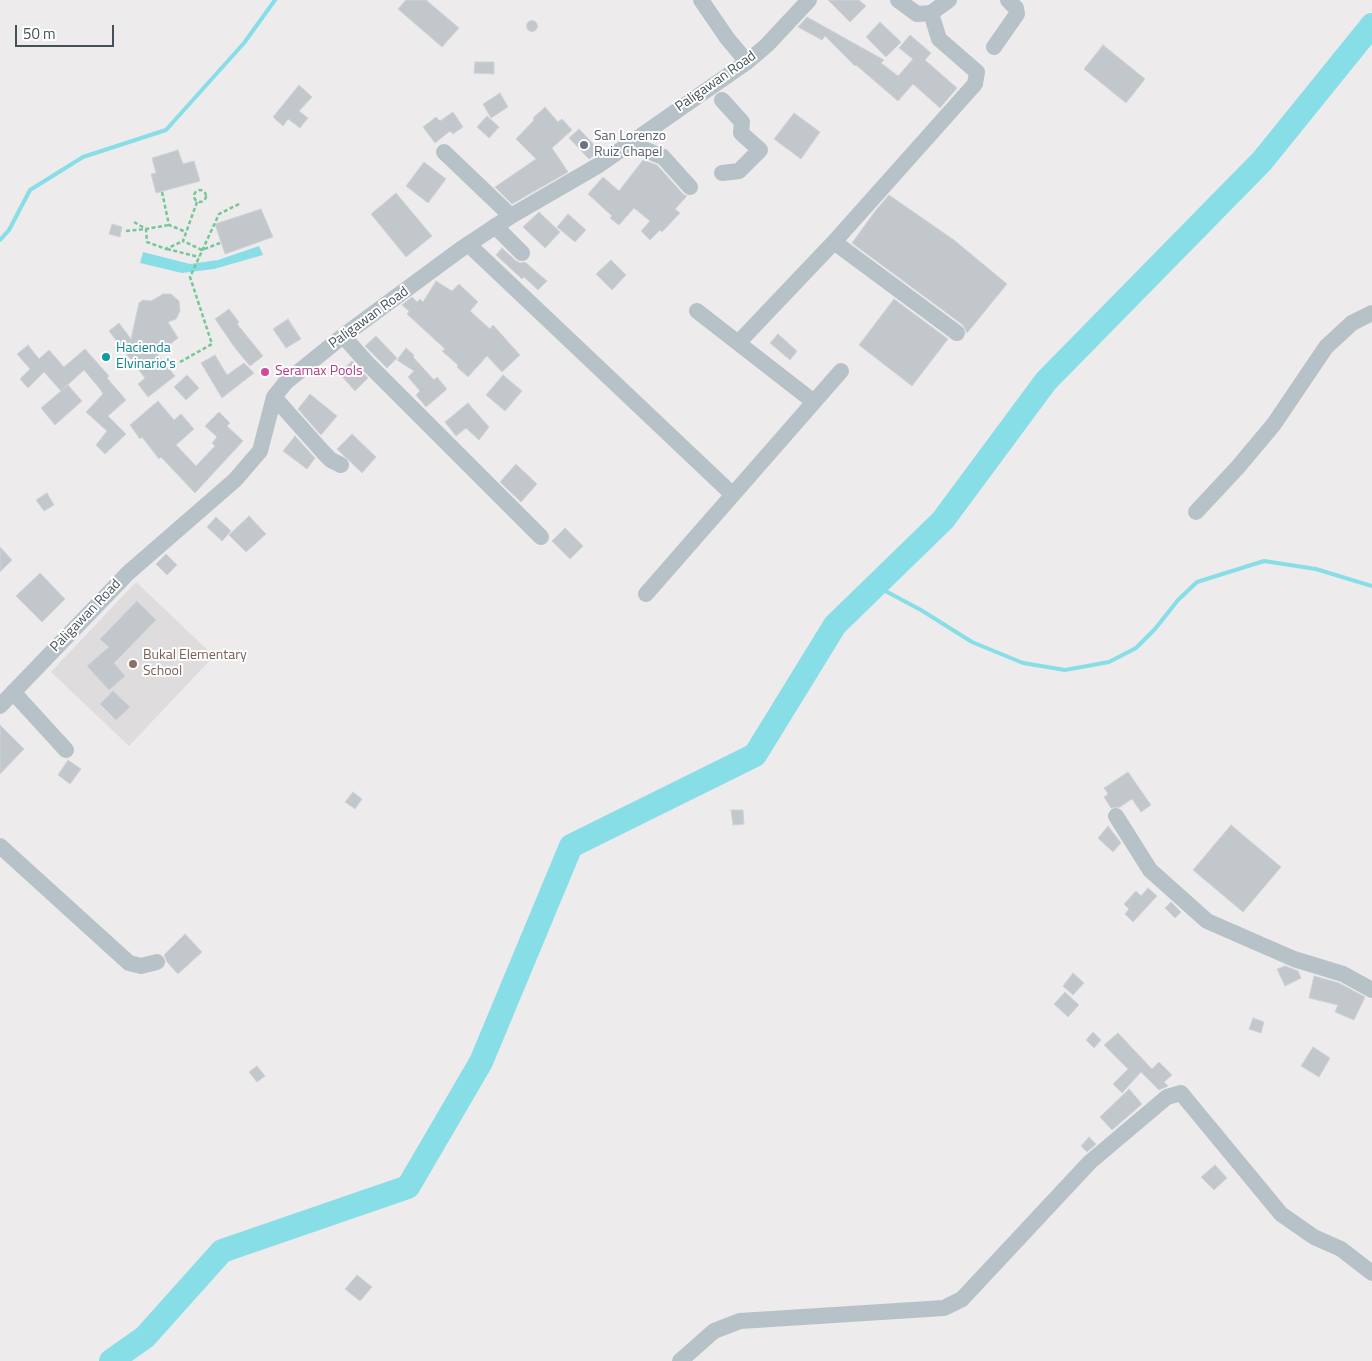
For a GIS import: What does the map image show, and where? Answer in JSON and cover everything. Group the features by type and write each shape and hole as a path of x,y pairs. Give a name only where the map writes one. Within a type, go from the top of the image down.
{"street":[{"path":"701,0 727,38 748,62"},
{"name":"Paligawan Road","path":"0,706 128,573 235,480 260,451 274,397 286,382 343,336 468,244 511,216 598,165 630,143 716,94 767,45 809,0"},
{"path":"898,0 917,14 931,13 949,0"},
{"path":"994,47 1017,14 1016,8 1008,0"},
{"path":"738,343 834,242 975,84 977,72 940,39 931,13"},
{"path":"716,94 742,122 741,132 760,150 739,171 722,173"},
{"path":"630,143 663,157 690,187"},
{"path":"444,152 511,216"},
{"path":"495,226 522,253"},
{"path":"834,242 957,333"},
{"path":"468,244 732,494"},
{"path":"697,311 814,402"},
{"path":"1196,512 1238,467 1274,424 1326,347 1352,322 1372,312"},
{"path":"343,336 368,365 542,536"},
{"path":"646,594 841,371"},
{"path":"274,397 323,452 331,460 342,465"},
{"path":"13,692 66,750"},
{"path":"1116,816 1150,870 1207,921 1294,959 1343,974 1372,990"},
{"path":"0,846 129,963 141,966 157,962"},
{"path":"680,1361 714,1331 740,1321 944,1308 962,1299 1090,1162 1168,1097 1180,1093 1281,1214 1314,1237 1341,1249 1372,1273"}],"path":[{"path":"166,249 183,241 197,202 194,196 195,192 201,190 206,198 203,202 197,202"},
{"path":"162,192 168,226"},
{"path":"180,362 212,344 190,276 219,214 241,203"},
{"path":"134,222 146,229"},
{"path":"126,231 168,226 186,232"},
{"path":"146,229 147,242 199,257"},
{"path":"183,241 202,250 220,243"}],"shaded area":[{"name":"Bukal Elementary School","path":"136,582 214,656 129,746 51,672"}],"water":[{"path":"259,246 263,255 214,269 182,273 140,263 143,252 190,264 218,260"}],"building":[{"path":"406,0 426,0 459,28 442,47 398,9"},
{"path":"828,0 859,0 866,6 850,22"},
{"path":"807,17 884,60 881,63 898,76 913,59 899,48 910,35 931,53 925,60 957,88 940,108 913,84 898,101 855,66 825,36 822,40 798,27"},
{"path":"530,21 534,21 537,26 536,30 530,31 527,28 527,24"},
{"path":"880,22 901,42 886,57 866,37"},
{"path":"1103,45 1145,79 1126,103 1084,69"},
{"path":"475,62 494,62 494,74 474,73"},
{"path":"299,85 312,97 299,111 308,118 300,128 288,119 283,126 273,117"},
{"path":"500,93 508,107 491,118 483,104"},
{"path":"545,107 558,122 562,119 572,130 552,148 568,172 512,204 495,187 536,159 516,139 534,120 533,118"},
{"path":"453,112 463,127 453,134 450,131 435,143 423,127 436,117 440,121"},
{"path":"794,113 820,132 801,159 774,139"},
{"path":"487,116 499,127 489,138 477,127"},
{"name":"San Lorenzo Ruiz Chapel","path":"579,129 600,151 589,159 569,138"},
{"path":"178,150 183,164 194,161 200,181 156,193 151,174 156,173 152,158"},
{"path":"643,160 657,165 687,196 675,209 680,213 662,232 660,230 650,240 641,231 650,221 634,208 619,225 588,194 603,177 619,191"},
{"path":"424,162 446,179 428,203 406,186"},
{"path":"396,193 432,236 406,257 371,214"},
{"path":"889,195 954,240 1007,284 967,333 963,325 852,243"},
{"path":"261,209 273,237 225,254 215,224"},
{"path":"539,212 560,232 545,248 523,227"},
{"path":"568,214 586,230 575,242 557,227"},
{"path":"112,224 122,227 120,237 109,234"},
{"path":"502,248 515,260 520,263 525,262 547,281 538,290 524,277 522,279 496,255"},
{"path":"611,260 626,275 612,290 596,274"},
{"path":"436,281 452,291 459,284 478,302 470,311 490,329 493,325 520,355 502,372 487,356 468,377 442,351 445,349 407,314 409,311 402,305 412,297 417,302 420,299 423,302"},
{"path":"163,294 171,294 179,301 180,311 176,319 168,322 178,338 157,354 175,376 148,397 138,384 145,378 109,331 119,323 131,339 139,303 143,300 151,301"},
{"path":"894,299 948,339 912,386 859,345"},
{"path":"229,309 239,322 237,324 263,356 250,366 215,319"},
{"path":"288,319 301,339 286,348 273,329"},
{"path":"778,334 797,351 790,360 770,343"},
{"path":"376,336 397,358 387,368 365,346"},
{"path":"28,345 39,359 49,350 64,367 85,349 109,376 107,378 126,400 108,416 126,434 105,454 96,445 107,431 86,412 103,394 100,389 84,370 61,391 44,372 28,388 20,379 30,369 17,354"},
{"path":"406,348 434,380 437,377 447,389 426,407 416,395 420,391 408,377 414,371 397,360"},
{"path":"215,355 227,375 244,363 254,373 222,398 201,363"},
{"path":"352,361 368,378 355,391 339,373"},
{"path":"187,375 199,388 186,400 174,387"},
{"path":"503,375 522,391 505,411 486,395"},
{"path":"68,385 82,401 55,425 41,408"},
{"path":"310,394 337,416 321,435 298,409"},
{"path":"158,401 174,420 181,414 194,429 176,445 196,466 215,446 212,443 217,437 205,426 219,412 230,423 227,426 243,441 195,493 161,457 159,459 130,425"},
{"path":"468,403 489,427 479,440 466,428 456,436 445,422"},
{"path":"352,434 376,457 362,473 337,449"},
{"path":"295,436 315,458 307,469 283,451"},
{"path":"516,464 537,484 521,502 500,482"},
{"path":"47,493 54,505 44,511 36,500"},
{"path":"249,516 266,534 246,552 229,535"},
{"path":"216,517 231,531 222,541 207,527"},
{"path":"565,528 583,546 570,559 552,541"},
{"path":"0,547 12,560 0,572"},
{"path":"166,554 177,565 167,575 156,564"},
{"path":"40,573 65,599 42,622 16,596"},
{"path":"137,601 156,620 114,663 125,676 109,690 87,666 109,647 100,639"},
{"path":"113,691 130,707 116,720 100,704"},
{"path":"0,725 24,749 0,774"},
{"path":"68,760 81,769 70,784 58,775"},
{"path":"1128,772 1151,805 1141,812 1132,799 1120,807 1111,808 1104,797 1108,794 1104,788"},
{"path":"353,792 362,799 355,809 345,802"},
{"path":"731,810 743,810 744,824 733,825"},
{"path":"1231,825 1281,867 1243,912 1193,870"},
{"path":"1108,826 1121,843 1113,852 1098,838"},
{"path":"1148,888 1157,896 1133,922 1125,914 1129,909 1124,904 1136,891 1141,896"},
{"path":"1171,902 1181,912 1175,918 1165,908"},
{"path":"185,934 202,952 178,974 167,962 164,955"},
{"path":"1285,966 1298,971 1301,978 1285,986 1277,969"},
{"path":"1073,973 1084,983 1073,995 1063,986"},
{"path":"1314,976 1339,983 1365,997 1354,1020 1335,1012 1338,1005 1309,998"},
{"path":"1065,992 1079,1005 1068,1017 1054,1004"},
{"path":"1253,1018 1264,1022 1261,1033 1249,1029"},
{"path":"1093,1032 1101,1040 1094,1048 1086,1040"},
{"path":"1118,1033 1152,1069 1159,1062 1172,1075 1164,1082 1168,1086 1159,1090 1141,1072 1122,1093 1113,1084 1128,1069 1104,1045"},
{"path":"1313,1047 1330,1058 1319,1077 1301,1066"},
{"path":"257,1066 265,1076 257,1082 249,1072"},
{"path":"1129,1089 1142,1104 1112,1130 1100,1117"},
{"path":"1089,1137 1096,1144 1087,1152 1081,1146"},
{"path":"1215,1165 1227,1178 1214,1190 1201,1177"},
{"path":"357,1275 372,1287 360,1301 345,1289"}],"waterway":[{"path":"0,240 9,230 30,190 83,157 166,130 244,43 275,0"},
{"path":"111,1361 145,1337 222,1251 408,1187 481,1062 571,846 755,755 835,625 943,520 1046,381 1262,161 1372,25"},
{"path":"876,586 921,610 972,642 1023,663 1065,670 1109,662 1136,648 1155,629 1178,600 1197,582 1264,561 1316,569 1372,586"}],"place":[{"name":"San Lorenzo Ruiz Chapel","path":"584,145"},
{"name":"Hacienda Elvinario's","path":"106,357"},
{"name":"Seramax Pools","path":"265,372"},
{"name":"Bukal Elementary School","path":"133,664"}]}
